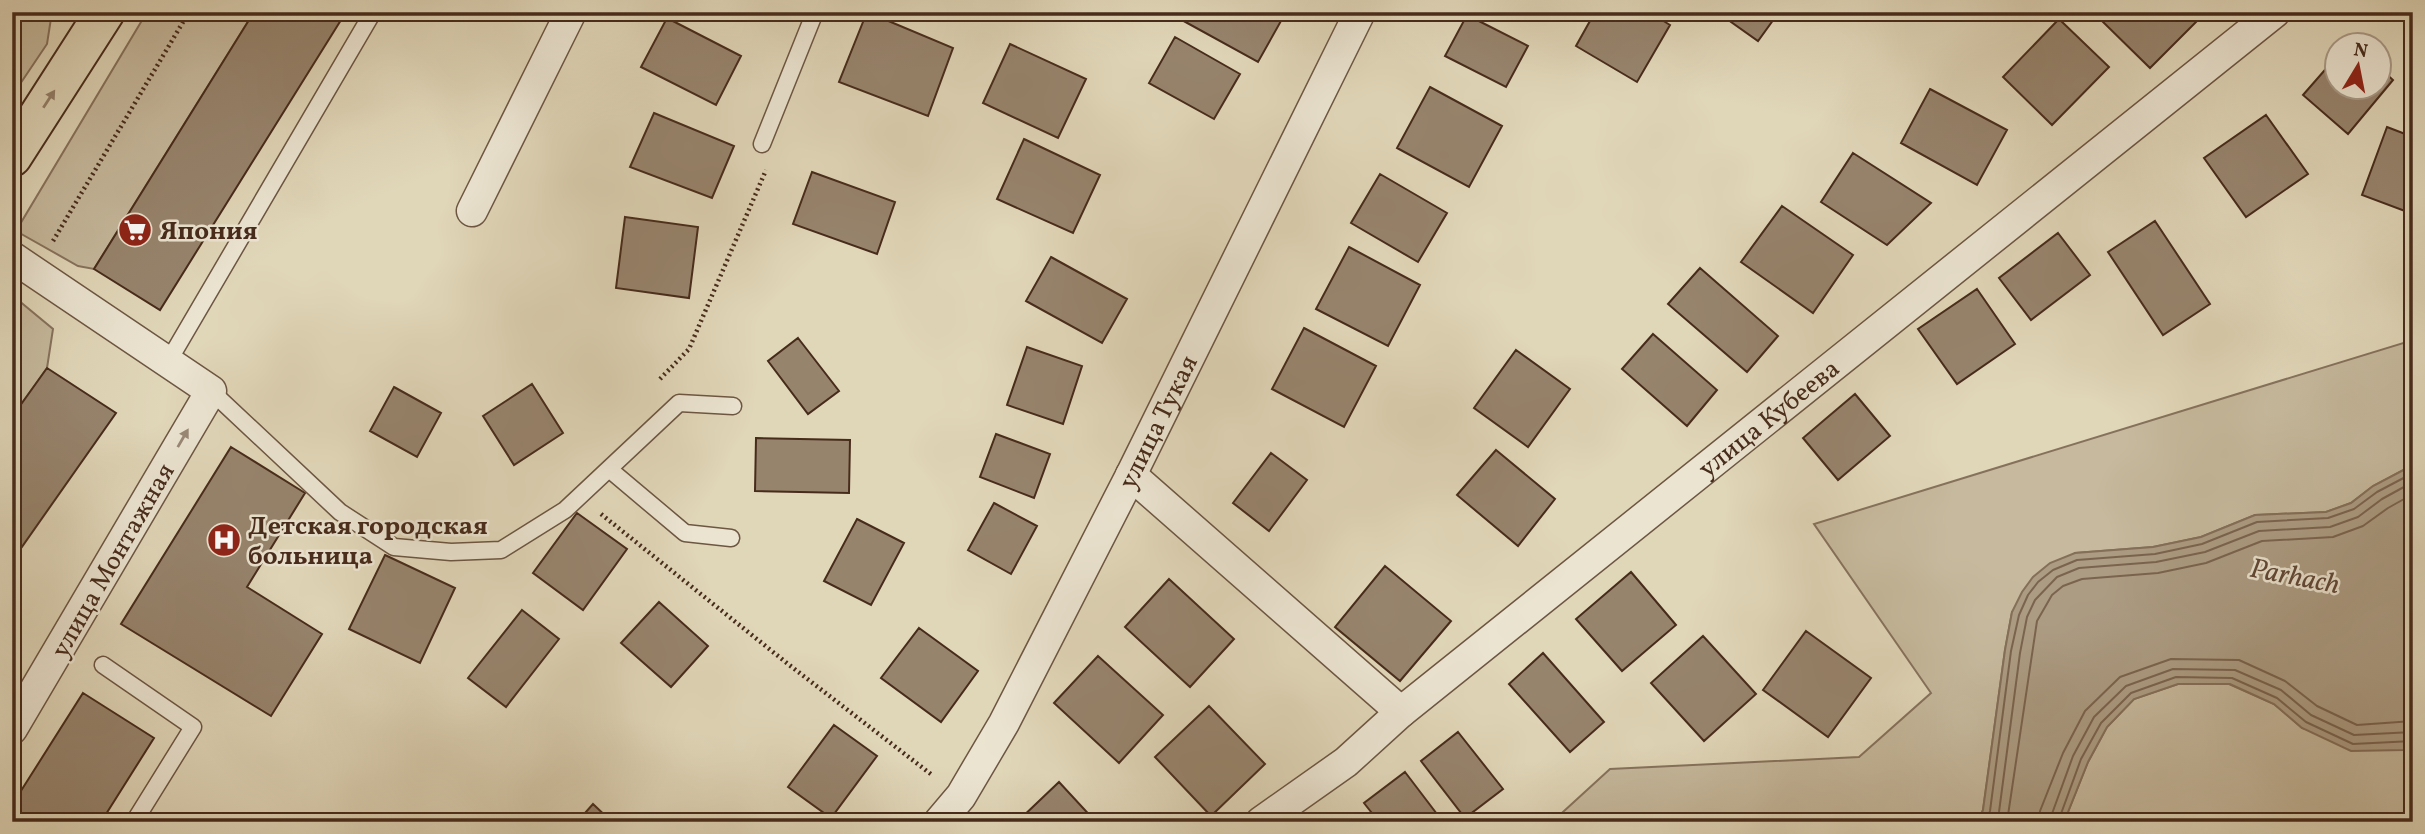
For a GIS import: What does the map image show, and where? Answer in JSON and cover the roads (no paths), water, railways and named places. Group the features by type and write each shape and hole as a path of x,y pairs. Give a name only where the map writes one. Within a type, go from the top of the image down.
{"main road":[{"path":"12,157 105,12"}],"street":[{"path":"472,211 571,12"},
{"name":"улица Тукая","path":"939,822 961,796 1004,723 1131,475 1360,12"},
{"name":"улица Кубеева","path":"1261,822 1346,762 1401,712 2275,12"},
{"path":"24,264 211,391"},
{"name":"улица Монтажная","path":"12,729 211,391"},
{"path":"1131,475 1401,712"}],"lane":[{"path":"168,362 373,12"},
{"path":"762,144 815,12"},
{"path":"211,391 340,512 394,547 451,552 501,550 565,510 679,403 733,406"},
{"path":"609,469 685,533 731,538"},
{"path":"103,664 193,727 134,822"}],"water":[{"name":"Parhach","path":"2413,465 2413,747 2404,750 2351,751 2302,728 2274,704 2230,684 2178,684 2134,699 2107,727 2088,762 2064,822 1978,822 1983,810 2012,612 2033,577 2050,563 2075,553 2153,547 2201,537 2255,515 2326,512 2351,503 2373,486"}],"place":[{"name":"Япония","path":"135,230"},
{"name":"Детская городская больница","path":"224,540"}]}
